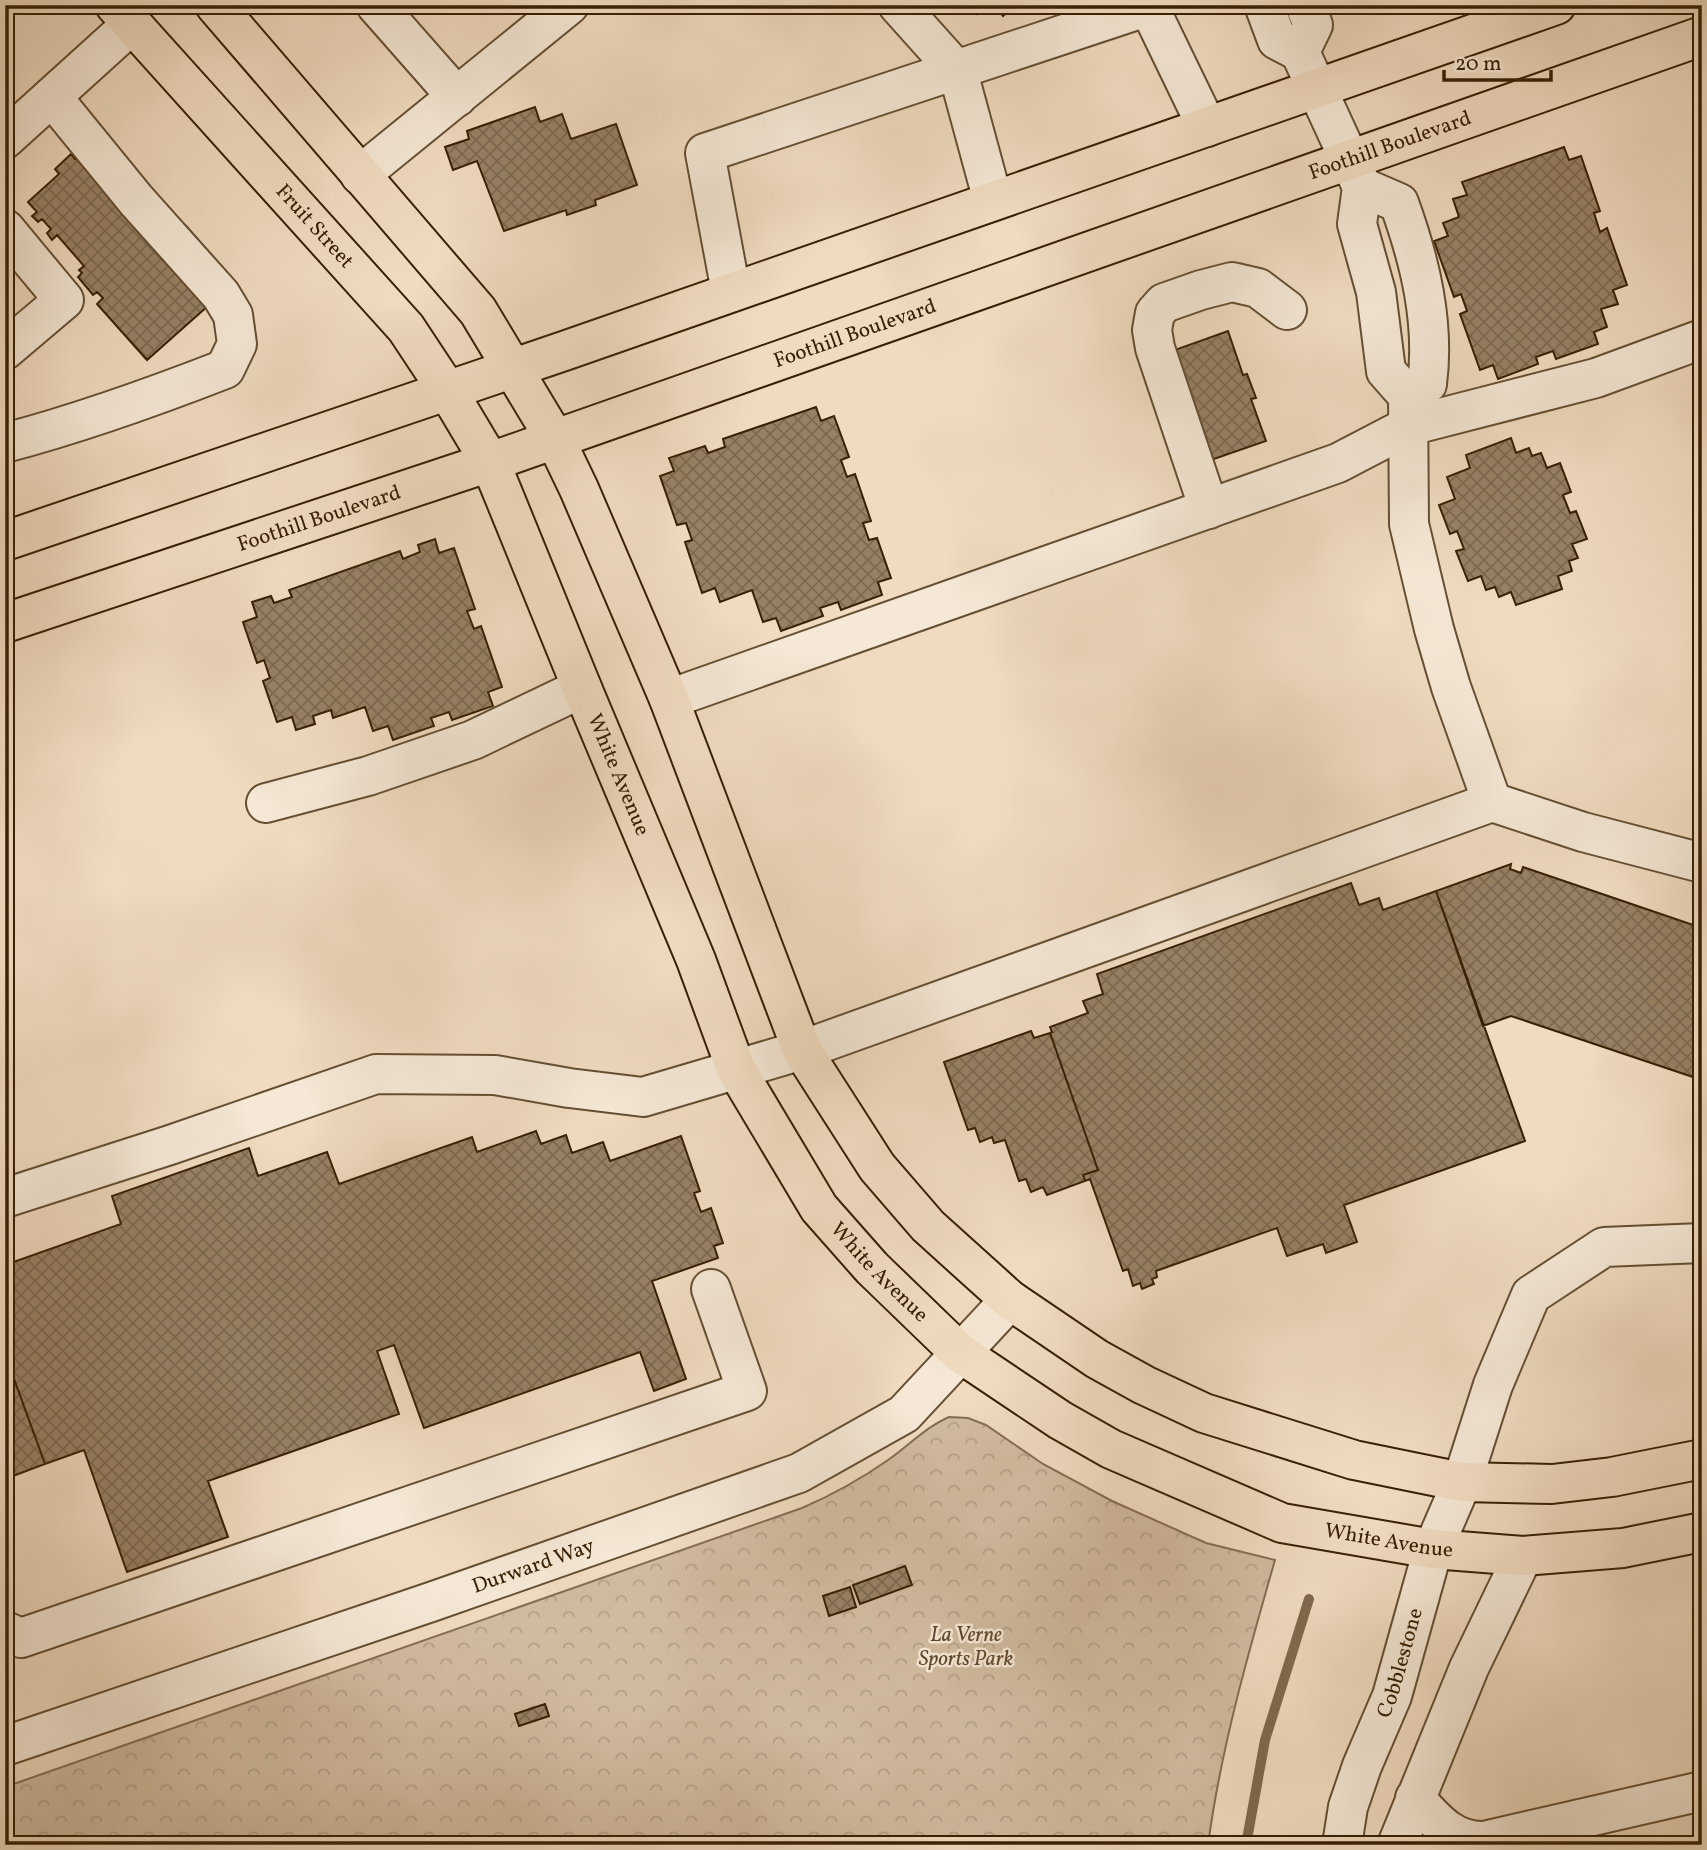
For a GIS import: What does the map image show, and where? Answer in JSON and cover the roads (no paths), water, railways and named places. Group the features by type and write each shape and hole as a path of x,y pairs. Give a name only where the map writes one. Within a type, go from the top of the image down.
{"main road":[{"path":"215,5 478,311 513,367 555,439 579,489 669,699 802,1050 877,1167 928,1226 1010,1300 1097,1359 1144,1385 1204,1413 1354,1460 1462,1482 1552,1484 1612,1477 1702,1459"},
{"path":"5,541 1556,5"},
{"name":"Fruit Street","path":"124,15 406,328 490,463"},
{"name":"Foothill Boulevard","path":"5,623 1355,173 1702,36"},
{"name":"White Avenue","path":"490,463 696,960 736,1069 819,1208 872,1268 960,1353 1060,1420 1111,1449 1282,1523 1433,1549 1523,1556 1623,1548 1702,1532"}],"street":[{"path":"376,5 457,97"},
{"path":"360,175 569,5"},
{"path":"898,5 958,72 993,201"},
{"path":"1264,5 1277,40 1300,52 1355,173 1357,224 1376,292 1386,371 1408,411 1409,524 1447,676 1492,802"},
{"path":"1300,52 1313,25 1305,5"},
{"path":"731,292 705,153 958,72 1148,6 1207,127"},
{"path":"5,139 52,97 124,15"},
{"path":"5,443 52,431 225,369 237,344 233,315 221,295 136,200 52,97"},
{"path":"5,229 64,300 5,350"},
{"path":"1209,509 1154,348 1152,330 1155,313 1164,303 1232,282 1258,288 1287,310"},
{"path":"669,699 1338,463 1408,411 1596,378 1702,339"},
{"path":"266,803 368,776 473,740 582,688"},
{"path":"5,1198 376,1074 495,1075 643,1097 802,1050 1492,802 1583,832 1702,863"},
{"name":"Cobblestone","path":"1342,1845 1348,1807 1392,1696 1433,1549 1462,1482 1493,1385 1531,1295 1604,1247 1702,1243"},
{"path":"5,1631 20,1638 747,1391 711,1289"},
{"name":"Durward Way","path":"5,1746 431,1602 799,1473 904,1414 1010,1300"},
{"path":"1397,1845 1469,1668 1523,1556"},
{"path":"1415,1798 1437,1823 1453,1835 1472,1841 1484,1841 1702,1791"}],"waterway":[{"path":"1246,1845 1265,1740 1309,1599"}],"park label":[{"name":"La Verne Sports Park","path":"966,1647"}]}
